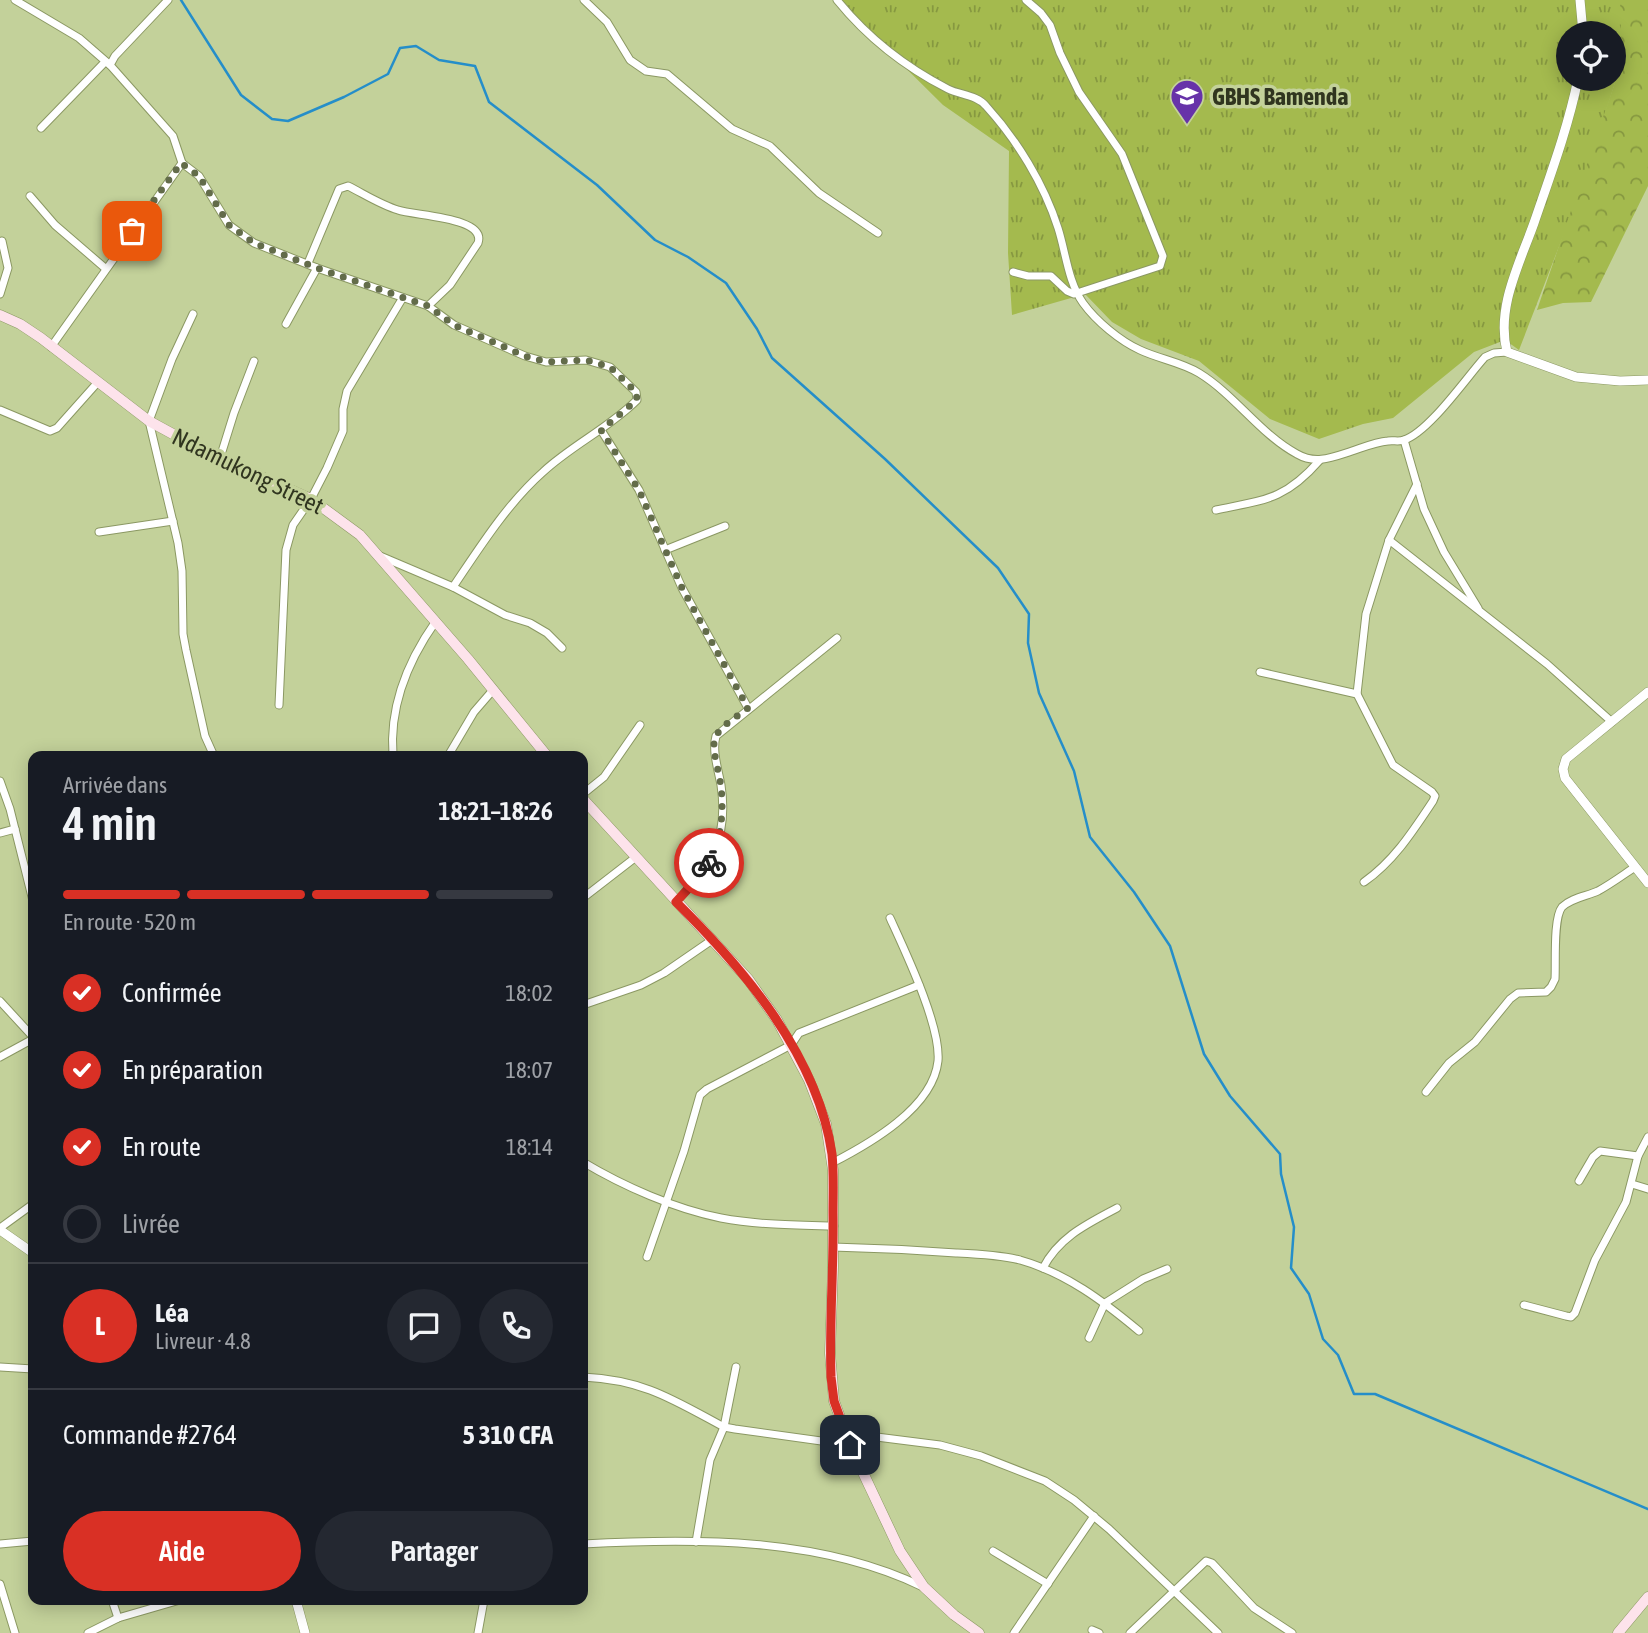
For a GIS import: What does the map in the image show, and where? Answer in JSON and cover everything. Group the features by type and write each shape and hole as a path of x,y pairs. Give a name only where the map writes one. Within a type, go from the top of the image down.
{"main road":[{"name":"Ndamukong Street","path":"0,315 20,324 149,421 220,458 311,499 360,535 436,621 543,751"},
{"path":"588,804 765,1002 819,1104 826,1124 832,1163 834,1226 831,1377 834,1401 850,1445 892,1535 924,1587 954,1615 979,1633"},
{"path":"1618,1633 1648,1597"}],"street":[{"path":"15,0 79,38 107,63 173,136 181,163 199,176 229,225 254,243 402,299 428,306 454,325 525,356 546,362 586,360 610,367 636,392 637,400 601,430 558,459 530,484 489,534 453,587"},
{"path":"584,0 607,22 629,60 646,71 667,75 732,129 770,146 820,193 878,233"},
{"path":"837,0 879,45 948,89 977,99 986,106 1019,148 1049,205 1077,293 1084,305 1117,335 1140,350 1199,373 1294,453 1306,459 1319,461 1387,440 1404,440 1440,411 1485,357 1494,353 1507,352 1576,377 1620,381 1648,380"},
{"path":"1013,272 1028,276 1051,276 1067,291 1077,293 1160,266 1163,262 1163,256 1122,154 1079,92 1060,53 1050,24 1026,0"},
{"path":"1580,0 1582,21"},
{"path":"41,128 167,1"},
{"path":"1507,352 1503,335 1505,308 1554,165 1575,91"},
{"path":"51,347 181,163"},
{"path":"308,263 342,186 348,186 398,210 471,226 478,231 478,243 450,285 428,306"},
{"path":"30,196 55,225 105,268"},
{"path":"0,294 8,268 2,241"},
{"path":"286,324 317,268"},
{"path":"279,705 286,550 293,526 311,499 343,431 343,409 347,391 402,299"},
{"path":"193,314 172,359 149,421 182,571 185,642 205,736 212,751"},
{"path":"220,458 233,413 254,361"},
{"path":"0,410 50,431 57,428 98,382"},
{"path":"601,430 630,474 682,588 748,708"},
{"path":"1404,440 1424,509 1444,552 1481,612"},
{"path":"1216,510 1285,492 1301,481 1319,461"},
{"path":"1364,882 1401,848 1435,796 1393,765 1357,694 1366,614 1389,540 1416,484"},
{"path":"99,532 173,521"},
{"path":"665,550 725,526"},
{"path":"1389,540 1547,664 1612,722"},
{"path":"379,555 453,587 505,615 540,628 562,648"},
{"path":"393,751 392,736 399,695 415,655 436,621"},
{"path":"676,902 708,866 719,839 722,798 714,744 716,736 837,638"},
{"path":"1260,672 1357,694"},
{"path":"451,751 474,712 494,690"},
{"path":"1647,879 1565,778 1563,769 1566,759 1648,692"},
{"path":"588,790 604,776 640,725"},
{"path":"0,781 28,881"},
{"path":"0,833 15,829"},
{"path":"588,894 636,857"},
{"path":"1426,1092 1449,1063 1475,1042 1510,999 1518,993 1546,992 1552,987 1561,908 1604,887 1635,867"},
{"path":"832,1163 860,1149 908,1113 918,1103 938,1062 919,985 890,918"},
{"path":"588,1003 641,985 664,973 712,940"},
{"path":"646,1257 684,1151 700,1095 790,1045 799,1033 919,985"},
{"path":"0,1001 28,1032"},
{"path":"0,1057 28,1041"},
{"path":"1524,1305 1566,1317 1575,1313 1595,1260 1626,1202 1638,1156 1648,1137"},
{"path":"1579,1181 1593,1157 1600,1151 1638,1156"},
{"path":"588,1165 635,1189 722,1218 834,1226"},
{"path":"1632,1184 1648,1189"},
{"path":"28,1207 0,1229 28,1249"},
{"path":"1043,1268 1049,1256 1066,1238 1117,1208"},
{"path":"833,1247 986,1255 1018,1260 1043,1268 1080,1286 1139,1331"},
{"path":"1089,1338 1105,1303 1143,1279 1167,1269"},
{"path":"0,1367 28,1369"},
{"path":"696,1542 710,1460 724,1427 736,1367"},
{"path":"588,1377 638,1384 724,1427 850,1445"},
{"path":"845,1433 940,1445 981,1456 1045,1481 1094,1516 1218,1633"},
{"path":"1014,1633 1094,1516"},
{"path":"0,1544 28,1541"},
{"path":"588,1544 696,1542 766,1546 826,1555 887,1572 924,1587"},
{"path":"993,1551 1048,1584"},
{"path":"1130,1633 1206,1561 1212,1563 1254,1608 1292,1633"},
{"path":"0,1584 15,1633"},
{"path":"114,1605 118,1618"},
{"path":"88,1633 118,1618 163,1605"},
{"path":"297,1605 305,1633"},
{"path":"478,1633 483,1605"}],"green space":[{"path":"837,0 1622,0 1622,21 1556,21 1556,91 1612,91 1572,213 1519,350 1505,340 1474,352 1393,418 1363,424 1319,439 1270,419 1199,361 1141,339 1112,322 1085,294 1012,315 1008,253 1009,151 943,105"},
{"path":"1620,0 1648,0 1648,186 1591,302 1563,303 1537,310 1612,91 1626,91 1626,21 1621,21"}],"waterway":[{"path":"181,0 241,95 272,119 288,121 388,74 400,48 416,46 439,60 475,66 489,102 597,185 655,240 688,257 726,283 757,329 772,358 885,459 998,568 1029,614 1028,643 1039,693 1074,771 1090,837 1134,892 1170,946 1204,1054 1230,1096 1280,1154 1281,1174 1294,1227 1291,1268 1309,1294 1323,1339 1338,1355 1354,1394 1375,1394 1648,1509"}],"way so far":[{"path":"132,231 181,163 199,176 229,225 254,243 402,299 428,306 454,325 525,356 546,362 586,360 610,367 623,377 636,392 637,400 601,430 639,490 682,588 748,708 716,736 714,744 722,807 719,839 709,863"}],"place":[{"name":"GBHS Bamenda","path":"1187,126"}],"route":[{"path":"709,863 676,902 748,979 765,1002 809,1080 826,1124 833,1170 831,1377 834,1401 850,1445"}]}
